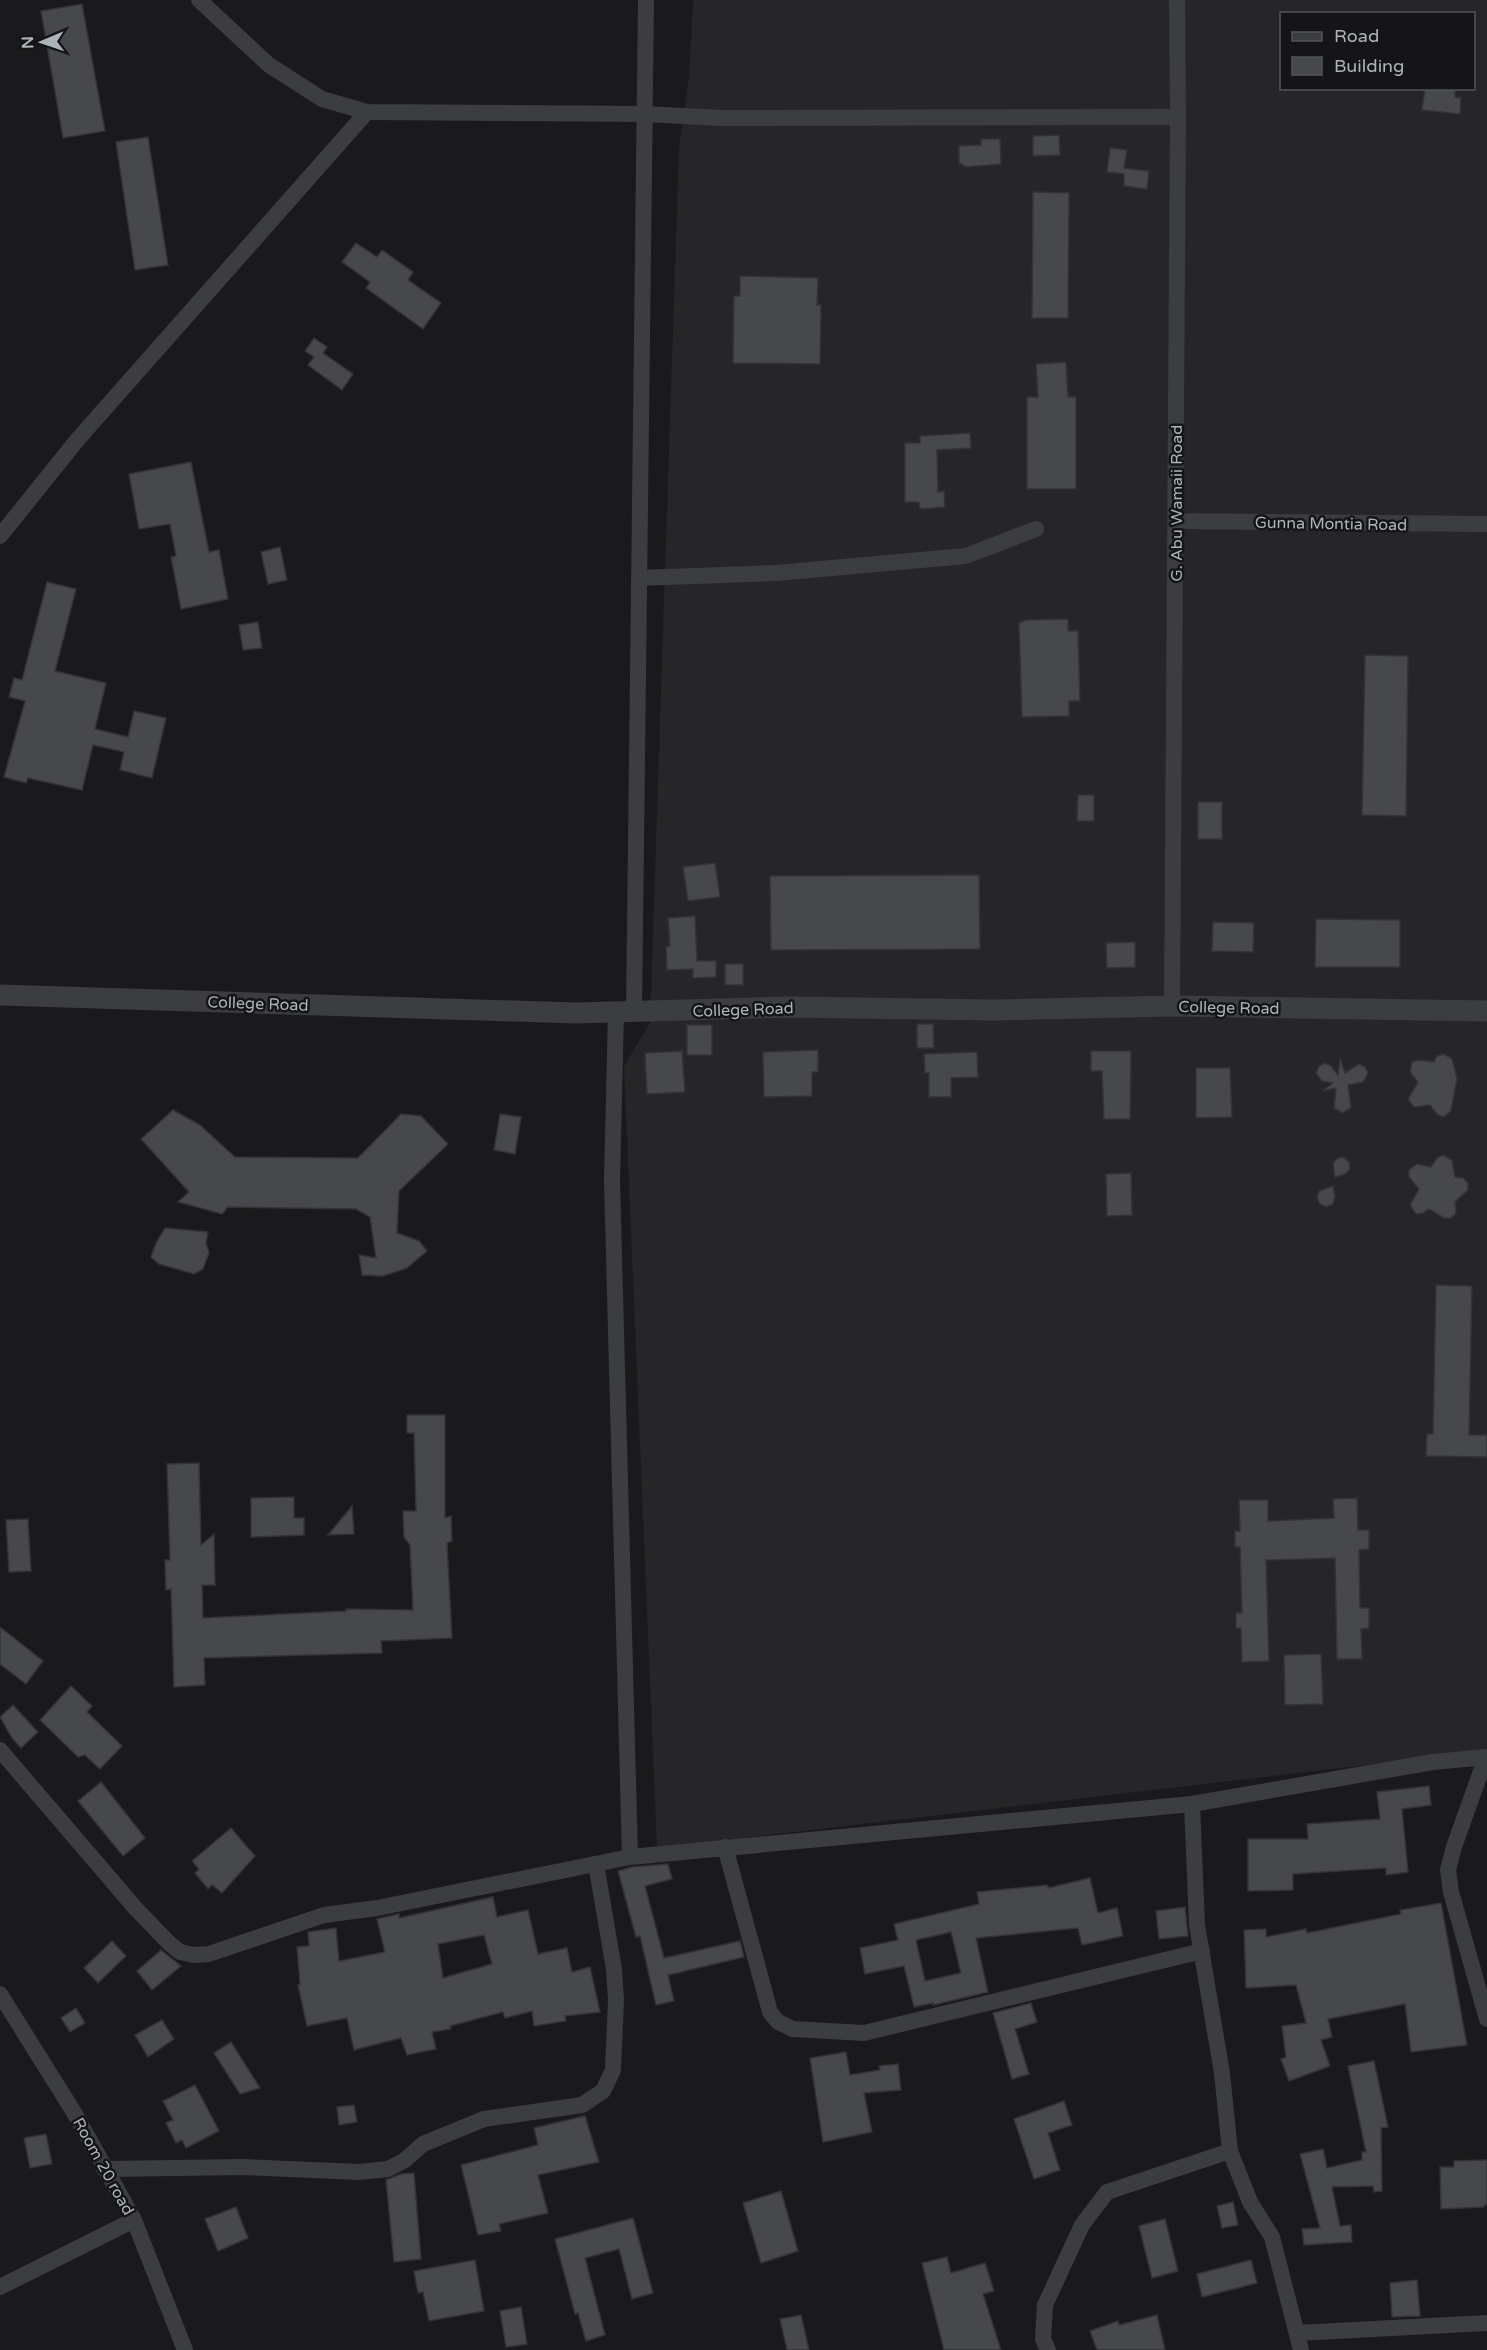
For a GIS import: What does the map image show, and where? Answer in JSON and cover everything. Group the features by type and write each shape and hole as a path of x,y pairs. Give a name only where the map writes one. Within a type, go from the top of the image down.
{"street":[{"path":"199,0 269,65 322,99 367,112 645,114 722,118 1178,117"},
{"path":"630,1857 612,1180 625,1012 639,578 646,0"},
{"name":"G. Abu Wamaii Road","path":"1172,1006 1177,0"},
{"path":"0,536 78,439 367,112"},
{"name":"Gunna Montia Road","path":"1176,521 1487,524"},
{"path":"639,578 776,573 966,556 1036,529"},
{"name":"College Road","path":"0,995 625,1012 788,1007 993,1010 1172,1006 1487,1011"},
{"path":"0,1750 137,1910 180,1952 194,1955 209,1954 324,1915 377,1908 630,1857 1192,1804 1433,1762 1486,1757 1448,1870 1451,1892 1487,2019"},
{"path":"1192,1804 1194,1871 1202,1951 1222,2073 1230,2151 1250,2202 1272,2237 1299,2342 1487,2323"},
{"path":"725,1847 770,2012 778,2022 793,2029 864,2033 1202,1951"},
{"path":"104,2169 245,2167 359,2172 388,2169 405,2160 423,2144 484,2119 582,2105 603,2091 613,2070 615,2037 614,1969 596,1864"},
{"name":"Room 20 road","path":"0,1994 75,2114 134,2220 184,2350"},
{"path":"1048,2350 1043,2339 1044,2305 1082,2225 1107,2192 1230,2151"},
{"path":"0,2287 134,2220"}],"shaded area":[{"path":"693,0 1487,0 1487,1751 657,1848 624,1066 650,1023 679,148 689,77"}],"building":[{"path":"82,4 105,131 63,138 41,11"},
{"path":"1425,90 1455,90 1455,97 1461,98 1460,114 1422,110"},
{"path":"1059,135 1060,155 1033,156 1033,136"},
{"path":"148,137 168,265 135,270 116,142"},
{"path":"981,139 1000,139 1001,164 966,167 959,163 959,146 981,145"},
{"path":"1110,148 1127,150 1124,168 1149,171 1147,189 1124,186 1124,174 1107,172"},
{"path":"1033,192 1069,193 1068,318 1032,318"},
{"path":"356,243 377,257 382,250 413,272 408,280 441,303 423,329 366,288 370,282 342,262"},
{"path":"740,276 818,278 817,305 821,305 820,364 733,363 734,296 740,296"},
{"path":"314,338 327,347 323,353 353,374 342,390 308,365 314,357 305,351"},
{"path":"1066,362 1068,397 1076,397 1076,489 1027,489 1027,397 1038,397 1036,364"},
{"path":"970,433 971,448 937,450 938,492 944,491 945,507 920,509 919,502 905,502 905,443 920,443 920,436"},
{"path":"191,462 209,552 219,550 228,599 181,609 171,557 176,556 170,524 139,529 129,474"},
{"path":"280,547 287,580 268,584 261,552"},
{"path":"47,582 76,589 55,671 106,683 95,729 128,737 134,711 166,718 152,778 120,770 124,752 93,745 82,790 28,778 26,783 4,777 25,701 9,697 14,678 22,680"},
{"path":"1068,619 1068,631 1078,631 1080,701 1069,701 1069,716 1022,717 1019,623 1026,620"},
{"path":"258,622 262,648 243,650 239,625"},
{"path":"1365,655 1408,656 1406,816 1362,815"},
{"path":"1078,795 1094,795 1094,821 1077,821"},
{"path":"1198,802 1222,802 1222,839 1198,839"},
{"path":"715,863 720,897 688,901 683,867"},
{"path":"979,875 980,949 771,950 770,876"},
{"path":"695,916 697,961 716,961 716,977 693,978 693,969 667,970 666,947 670,946 668,918"},
{"path":"1316,919 1400,920 1400,967 1315,967"},
{"path":"1213,922 1254,923 1253,952 1212,951"},
{"path":"1135,942 1135,967 1107,968 1106,943"},
{"path":"725,964 743,964 743,985 725,985"},
{"path":"917,1024 933,1024 934,1048 917,1048"},
{"path":"687,1025 712,1025 712,1055 687,1055"},
{"path":"818,1050 818,1072 812,1072 812,1096 764,1097 763,1052"},
{"path":"682,1051 685,1092 647,1094 645,1053"},
{"path":"1091,1051 1131,1051 1130,1119 1104,1119 1102,1071 1091,1071"},
{"path":"977,1052 978,1077 951,1078 951,1097 929,1097 929,1073 925,1073 924,1054"},
{"path":"1444,1054 1452,1059 1457,1078 1451,1111 1443,1117 1437,1114 1430,1105 1414,1107 1408,1099 1418,1082 1410,1072 1412,1062 1418,1060 1434,1062 1437,1056"},
{"path":"1340,1058 1345,1073 1359,1064 1365,1067 1368,1073 1363,1082 1348,1085 1351,1107 1343,1113 1334,1108 1336,1088 1322,1091 1333,1083 1322,1081 1316,1073 1319,1066 1325,1063 1331,1066 1338,1075"},
{"path":"1196,1068 1230,1068 1232,1117 1196,1118"},
{"path":"173,1110 200,1125 235,1157 358,1158 401,1114 421,1116 448,1144 399,1191 397,1233 419,1241 427,1251 407,1268 383,1276 362,1275 359,1255 376,1258 370,1217 356,1209 228,1207 222,1214 178,1202 189,1192 141,1139"},
{"path":"500,1114 521,1117 515,1154 494,1150"},
{"path":"1443,1155 1452,1160 1455,1177 1463,1178 1468,1183 1468,1190 1455,1202 1456,1213 1451,1218 1444,1218 1429,1209 1416,1214 1410,1205 1419,1189 1409,1177 1409,1170 1417,1164 1431,1167 1437,1158"},
{"path":"1344,1157 1349,1162 1350,1169 1345,1174 1335,1177 1333,1163 1338,1158"},
{"path":"1131,1173 1132,1215 1107,1216 1106,1174"},
{"path":"1333,1186 1335,1197 1333,1204 1326,1207 1320,1204 1317,1198 1319,1191"},
{"path":"165,1228 208,1232 206,1243 209,1253 203,1269 194,1274 159,1264 151,1257"},
{"path":"1436,1285 1472,1286 1469,1435 1487,1435 1487,1457 1426,1456 1427,1434 1433,1434"},
{"path":"407,1415 445,1415 445,1518 451,1516 452,1541 447,1543 452,1638 381,1641 382,1653 204,1658 205,1685 174,1687 171,1589 166,1590 165,1560 170,1560 167,1464 199,1463 201,1545 214,1534 215,1585 202,1585 203,1618 346,1611 346,1609 413,1610 410,1545 404,1537 403,1511 416,1511 414,1433 407,1433"},
{"path":"294,1497 294,1518 304,1518 304,1535 251,1537 251,1498"},
{"path":"1357,1498 1358,1530 1369,1530 1369,1549 1359,1550 1360,1608 1369,1608 1369,1628 1361,1629 1362,1659 1337,1659 1335,1558 1266,1560 1269,1661 1242,1662 1241,1628 1236,1628 1236,1613 1242,1613 1240,1547 1235,1547 1235,1531 1240,1531 1239,1500 1268,1500 1268,1521 1334,1518 1333,1499"},
{"path":"352,1506 354,1534 328,1535"},
{"path":"28,1519 31,1571 9,1572 6,1520"},
{"path":"0,1627 43,1661 26,1684 0,1664"},
{"path":"1321,1654 1323,1704 1285,1705 1284,1655"},
{"path":"71,1686 92,1706 87,1712 122,1746 100,1769 85,1755 78,1757 40,1720"},
{"path":"13,1705 38,1732 21,1748 12,1738 0,1717"},
{"path":"101,1782 145,1838 123,1856 78,1801"},
{"path":"1429,1786 1431,1805 1402,1809 1408,1872 1386,1875 1386,1868 1293,1874 1293,1890 1248,1891 1248,1839 1308,1839 1307,1824 1380,1819 1377,1792"},
{"path":"231,1828 255,1856 222,1893 212,1885 208,1889 195,1873 199,1869 192,1861"},
{"path":"668,1864 672,1879 645,1886 664,1958 740,1941 744,1957 668,1975 674,2001 656,2005 640,1936 636,1937 618,1871 632,1867"},
{"path":"1090,1878 1098,1913 1117,1908 1123,1936 1082,1945 1078,1928 976,1938 988,1992 933,2005 933,2003 914,2007 904,1966 865,1974 860,1948 898,1940 894,1924 979,1904 977,1892 1048,1885 1048,1888","holes":["951,1932 961,1973 925,1981 916,1940"]},
{"path":"493,1897 497,1917 528,1910 538,1954 567,1948 572,1972 590,1967 600,2012 565,2016 566,2021 534,2026 532,2011 505,2018 503,2012 450,2026 451,2029 432,2032 436,2049 407,2055 401,2038 354,2050 347,2018 307,2026 298,1985 300,1984 297,1947 309,1946 308,1932 336,1928 339,1961 385,1952 377,1919 399,1914 399,1918","holes":["484,1935 492,1964 443,1978 438,1944"]},
{"path":"1441,1903 1467,2045 1411,2052 1405,2004 1328,2019 1332,2037 1321,2040 1330,2066 1289,2081 1281,2059 1286,2057 1282,2026 1306,2023 1296,1985 1246,1988 1244,1930 1266,1929 1266,1937 1306,1929 1307,1933 1401,1914 1400,1910"},
{"path":"1185,1907 1188,1936 1159,1939 1156,1911"},
{"path":"112,1941 126,1956 98,1983 84,1968"},
{"path":"161,1950 181,1966 152,1990 137,1971"},
{"path":"1031,2003 1037,2022 1015,2029 1029,2074 1012,2079 993,2013"},
{"path":"76,2008 85,2023 70,2032 61,2018"},
{"path":"162,2020 174,2039 148,2057 135,2035"},
{"path":"231,2042 260,2088 240,2094 214,2053"},
{"path":"846,2052 850,2075 880,2070 879,2066 898,2064 901,2090 864,2093 872,2132 823,2142 810,2058"},
{"path":"1374,2061 1388,2127 1381,2128 1382,2191 1374,2192 1373,2186 1332,2187 1340,2226 1351,2225 1352,2242 1304,2245 1302,2229 1320,2228 1300,2154 1323,2149 1327,2168 1362,2160 1362,2152 1366,2152 1348,2066"},
{"path":"195,2085 219,2131 186,2148 182,2140 176,2143 166,2123 173,2120 163,2101"},
{"path":"1064,2101 1072,2125 1048,2133 1060,2170 1034,2179 1014,2119"},
{"path":"354,2105 357,2122 339,2125 337,2107"},
{"path":"585,2116 599,2162 538,2175 548,2213 499,2224 501,2231 478,2235 461,2165 538,2145 534,2128"},
{"path":"46,2134 52,2164 30,2168 24,2138"},
{"path":"1487,2160 1487,2205 1441,2209 1440,2167 1454,2167 1454,2161"},
{"path":"414,2173 421,2259 394,2262 386,2180 401,2174"},
{"path":"781,2191 798,2251 761,2263 743,2203"},
{"path":"1233,2202 1238,2225 1222,2228 1217,2206"},
{"path":"236,2207 248,2238 218,2251 205,2219"},
{"path":"633,2218 653,2293 632,2299 619,2249 585,2258 605,2335 586,2341 578,2313 575,2314 555,2239"},
{"path":"1165,2219 1178,2271 1152,2278 1139,2226"},
{"path":"947,2257 951,2273 985,2263 994,2291 983,2294 1001,2350 944,2350 922,2263"},
{"path":"475,2260 484,2311 429,2321 423,2292 418,2293 414,2271"},
{"path":"1251,2260 1257,2283 1202,2297 1197,2274"},
{"path":"1417,2280 1420,2316 1392,2317 1390,2283"},
{"path":"521,2307 527,2344 506,2347 500,2311"},
{"path":"801,2315 809,2350 787,2350 780,2319"},
{"path":"1157,2315 1165,2350 1097,2350 1090,2331 1118,2321 1119,2325"}]}
